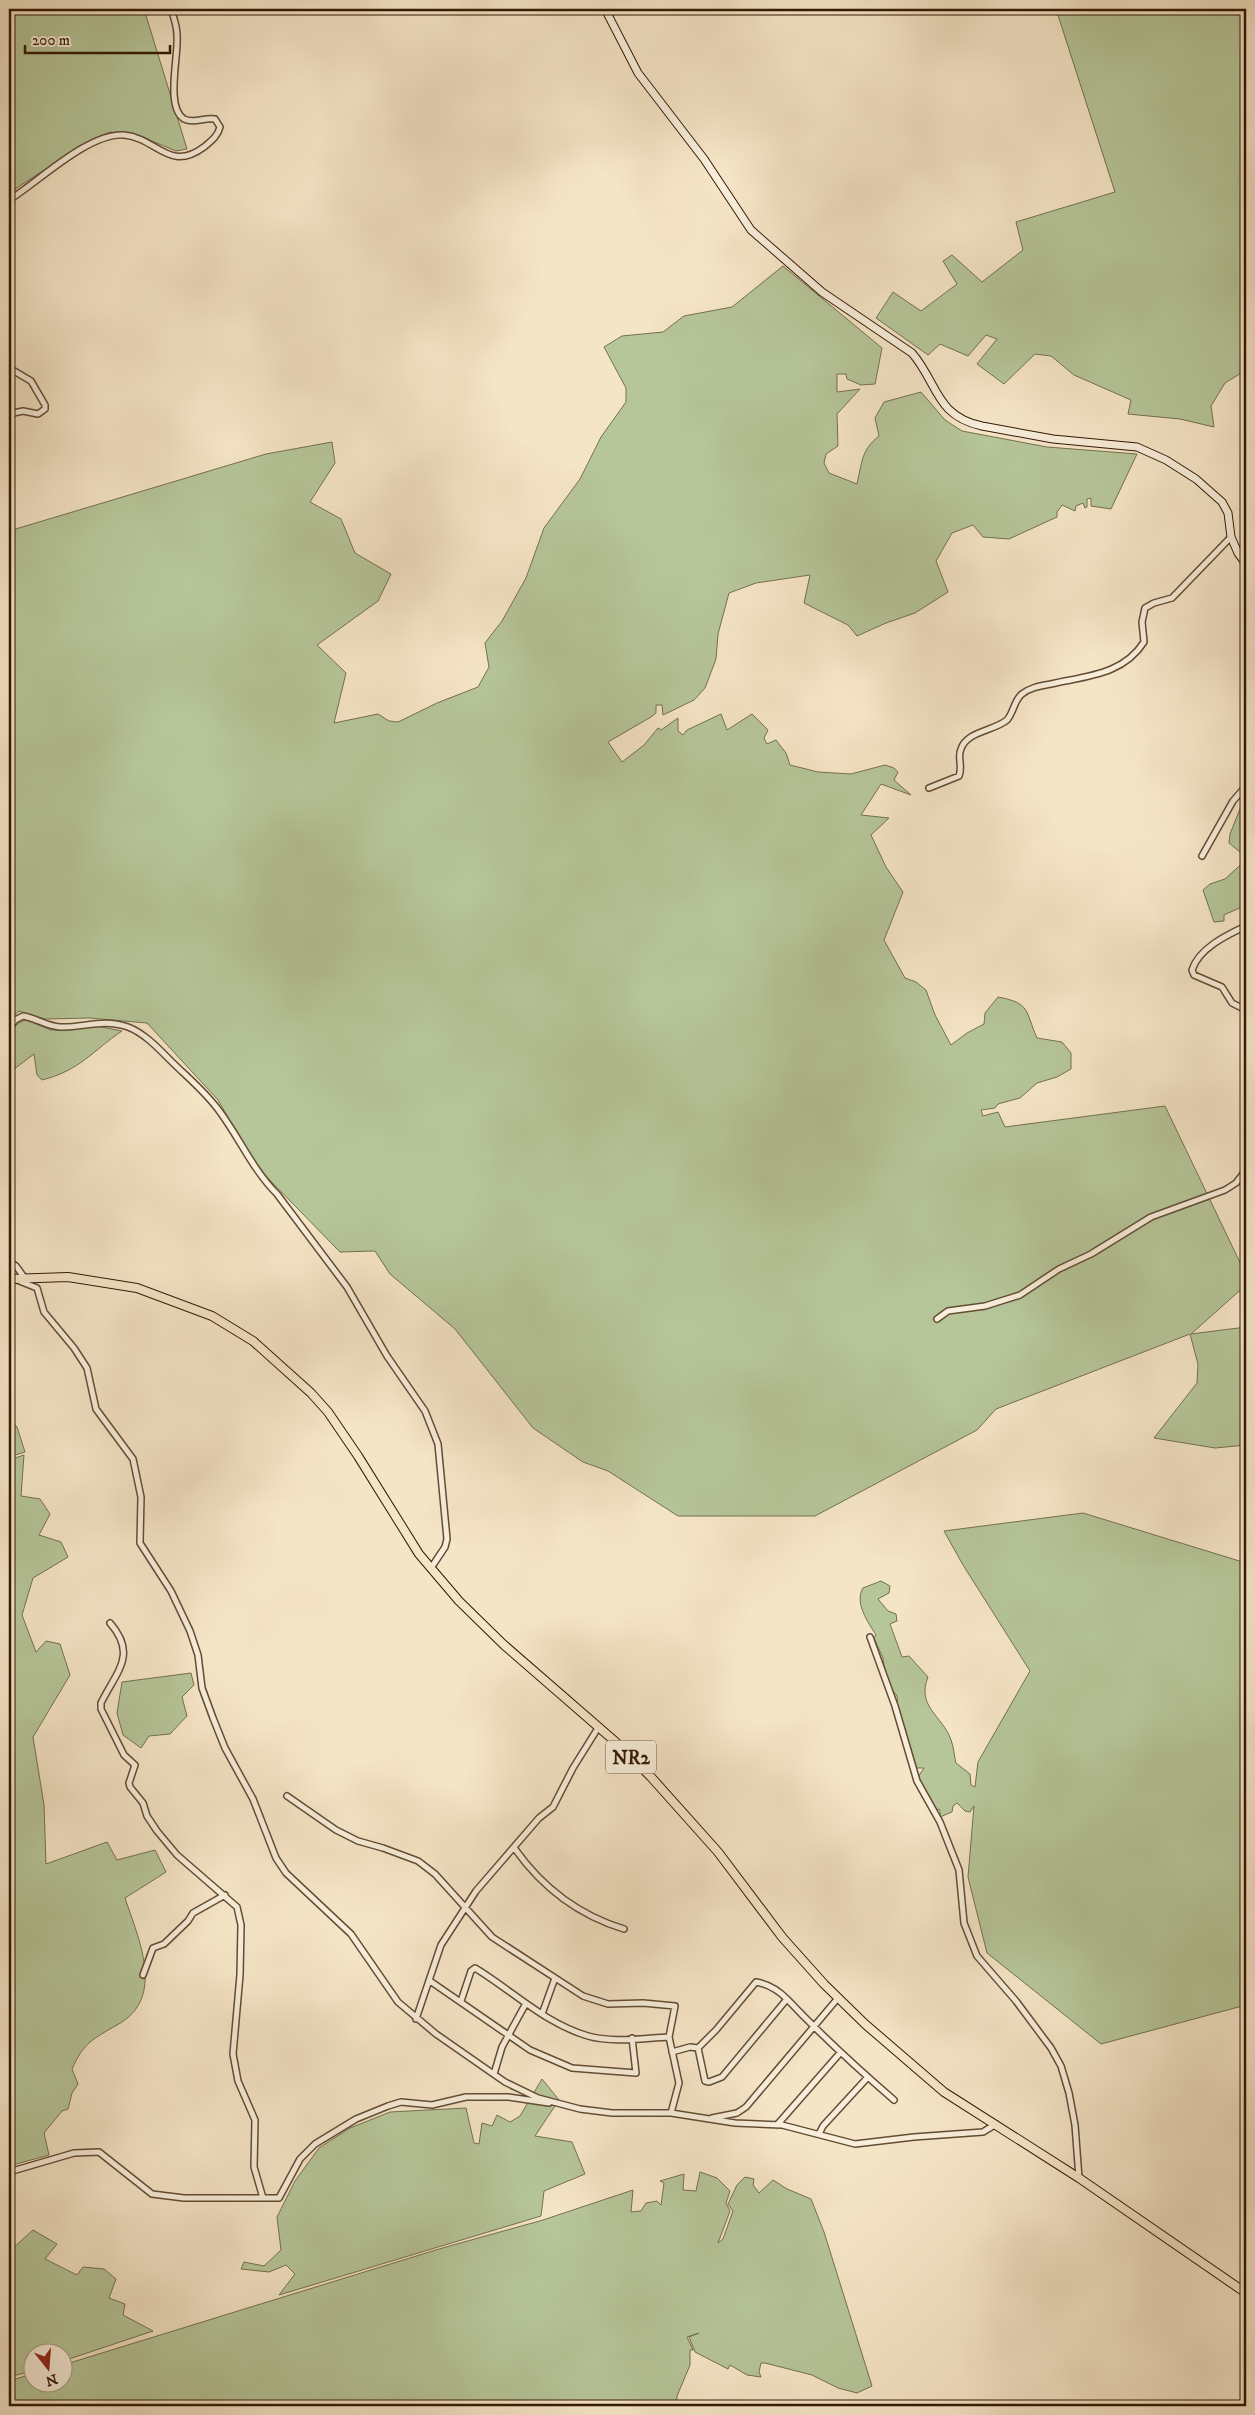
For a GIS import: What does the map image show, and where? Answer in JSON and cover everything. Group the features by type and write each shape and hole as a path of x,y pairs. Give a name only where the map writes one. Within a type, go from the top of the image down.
{"highway":[{"name":"NR2","path":"11,1279 90,1279 137,1288 207,1314 254,1341 311,1393 328,1412 358,1456 409,1540 431,1568 480,1622 629,1756 688,1816 782,1937 838,1998 944,2092 1079,2178 1246,2293"}],"main road":[{"path":"605,9 638,73 704,159 751,230 822,292 912,352 923,367 938,398 953,414 970,424 990,428 1053,439 1119,444 1147,450 1196,479 1216,495 1228,514 1231,537 1238,553 1246,564"}],"street":[{"path":"9,200 52,168 83,149 109,138 124,135 137,138 178,157 191,154 215,138 220,126 215,119 189,120 183,118 177,108 174,75 178,38 171,9"},
{"path":"9,368 31,381 45,405 42,413 38,414 23,411 9,414"},
{"path":"929,788 959,776 962,767 960,752 966,741 1007,720 1012,715 1016,699 1024,692 1035,687 1101,674 1125,663 1144,642 1142,622 1144,608 1172,598 1231,537"},
{"path":"1202,856 1233,800 1246,786"},
{"path":"1246,926 1226,935 1199,956 1192,970 1194,975 1222,987 1232,1003 1246,1010"},
{"path":"9,1029 15,1020 23,1016 55,1026 96,1022 128,1028 138,1032 164,1054 219,1110 264,1181 282,1200 347,1287 387,1356 418,1398 430,1422 440,1455 447,1539 431,1568"},
{"path":"938,1319 948,1311 985,1306 1020,1295 1059,1269 1092,1254 1151,1217 1225,1190 1236,1183 1246,1170"},
{"path":"9,1261 16,1266 24,1278"},
{"path":"11,1279 37,1288 44,1312 74,1348 87,1368 96,1409 133,1459 140,1480 140,1543 171,1591 190,1631 198,1655 202,1688 213,1718 225,1748 253,1799 281,1867 351,1934 391,1994 416,2019 494,2074 522,2090 555,2103 612,2114 671,2114 777,2125 861,2144 914,2136 984,2132 996,2124"},
{"path":"110,1623 121,1636 124,1656 123,1664 101,1703 101,1709 124,1755 135,1765 129,1783 130,1787 143,1804 153,1826 168,1844 237,1907 241,1925 240,1975 233,2054 238,2081 255,2120 254,2167 263,2198"},
{"path":"870,1637 895,1706 917,1781 940,1822 959,1870 964,1923 977,1956 1021,2008 1051,2048 1061,2066 1069,2093 1075,2126 1079,2178"},
{"path":"416,2019 441,1945 465,1906 539,1818 553,1807 573,1768 598,1728"},
{"path":"287,1796 336,1830 358,1841 418,1861 435,1874 465,1906 476,1922 492,1937 583,1996 608,2004 643,2003 675,2006 669,2037 679,2083 671,2114"},
{"path":"515,1848 531,1872 555,1893 598,1920 624,1929"},
{"path":"143,1975 153,1948 164,1944 188,1921 193,1913 224,1895"},
{"path":"461,2001 471,1971 475,1968 525,2005 588,2036 669,2037"},
{"path":"542,2014 555,1978"},
{"path":"430,1981 530,2050 572,2068 636,2073 632,2038"},
{"path":"698,2048 716,2030 756,1982 767,1984 787,1999 840,2053 894,2100"},
{"path":"706,2119 737,2113 746,2107 838,1998"},
{"path":"698,2048 705,2081 709,2082 722,2077 787,1999"},
{"path":"494,2074 500,2052 525,2005"},
{"path":"672,2052 690,2047 698,2048"},
{"path":"777,2125 840,2053"},
{"path":"819,2134 823,2126 868,2077"},
{"path":"9,2172 74,2153 99,2152 152,2194 184,2198 279,2198 300,2159 315,2144 356,2118 388,2106 401,2102 432,2105 466,2097 508,2097 540,2103 555,2103"}],"green space":[{"path":"9,9 144,9 187,149 176,151 142,137 110,132 84,144 9,193"},
{"path":"1056,9 1246,9 1246,370 1225,383 1211,406 1214,427 1180,419 1128,414 1131,400 1074,375 1051,356 1035,354 1004,384 977,364 997,339 986,335 968,356 940,344 928,355 876,318 893,292 921,311 957,284 943,261 952,255 982,282 1023,250 1016,222 1115,192"},
{"path":"783,266 882,348 875,384 861,385 847,379 846,374 837,374 837,392 860,389 837,414 838,446 826,454 824,463 829,473 857,484 865,452 879,436 875,418 884,402 921,392 945,420 962,431 1047,447 1137,454 1111,509 1091,506 1091,498 1087,499 1087,507 1085,508 1083,503 1076,506 1075,511 1062,505 1057,512 1057,517 1009,539 983,537 973,525 952,533 936,561 948,592 915,613 857,636 848,625 804,603 810,575 756,583 729,593 718,634 716,659 705,688 694,700 663,715 662,705 656,705 656,713 651,717 608,742 622,762 644,745 658,728 661,730 678,718 678,731 683,735 687,730 721,714 727,730 752,714 768,730 764,738 767,744 776,740 786,753 790,765 818,772 851,774 885,765 894,768 898,772 894,780 911,795 881,784 861,815 889,818 871,835 886,867 903,892 884,940 905,978 916,982 926,990 935,1015 951,1045 967,1033 984,1024 985,1013 998,997 1009,999 1022,1005 1037,1038 1062,1042 1071,1053 1071,1069 1057,1077 1037,1083 1020,1098 998,1104 995,1108 981,1110 983,1116 998,1112 1005,1127 1165,1106 1246,1275 1246,1285 1191,1334 1246,1327 1246,1445 1215,1448 1154,1438 1197,1383 1198,1364 1190,1334 996,1409 977,1430 815,1516 678,1516 608,1471 583,1462 533,1428 455,1329 390,1274 375,1251 340,1252 257,1167 218,1100 147,1023 89,1018 45,1019 19,1011 9,1020 9,531 266,454 332,442 335,463 310,502 341,519 355,553 391,574 378,601 317,645 346,673 334,723 378,714 389,721 398,722 437,703 478,687 489,667 485,643 502,621 526,578 544,528 580,479 601,437 626,402 626,388 604,347 622,336 663,332 684,316 732,307"},
{"path":"1244,799 1246,799 1246,857 1229,843 1230,834"},
{"path":"1246,860 1246,905 1224,915 1224,921 1214,922 1203,890 1210,884 1225,879"},
{"path":"26,1020 51,1030 97,1026 122,1031 77,1065 67,1071 42,1080 37,1075 34,1054 9,1073 8,1049 11,1034 19,1023"},
{"path":"9,1418 17,1427 25,1452 9,1457"},
{"path":"24,1455 21,1496 40,1499 50,1514 39,1535 61,1542 68,1557 33,1578 22,1615 36,1652 46,1641 60,1644 70,1675 33,1737 44,1805 46,1864 107,1842 117,1860 155,1850 166,1872 125,1898 145,1966 145,1983 141,1999 132,2013 90,2042 76,2060 72,2069 78,2084 72,2093 68,2109 62,2111 44,2133 49,2155 9,2166 9,1782 13,1745 9,1745 9,1460"},
{"path":"1083,1513 1246,1563 1246,2005 1101,2044 987,1953 968,1877 974,1806 970,1812 965,1811 957,1803 953,1806 952,1812 940,1817 940,1810 934,1808 918,1777 924,1768 916,1768 898,1710 897,1696 886,1682 883,1658 874,1638 876,1635 863,1612 860,1600 863,1588 881,1581 890,1586 889,1593 878,1599 888,1611 896,1614 897,1621 890,1624 902,1657 909,1656 928,1677 925,1696 928,1704 947,1732 952,1743 956,1763 970,1774 971,1785 975,1787 978,1762 1030,1671 963,1565 944,1531"},
{"path":"191,1673 194,1685 182,1697 187,1716 170,1734 149,1736 141,1748 123,1735 117,1713 122,1682"},
{"path":"542,2079 559,2100 535,2136 572,2142 585,2174 544,2191 541,2216 279,2295 295,2274 286,2265 269,2272 241,2269 244,2262 264,2266 281,2250 277,2217 295,2181 319,2148 350,2128 390,2112 466,2108 474,2143 479,2144 482,2123 492,2126 497,2115 510,2122 520,2116"},
{"path":"700,2172 717,2178 730,2191 726,2203 730,2211 718,2243 723,2239 733,2211 728,2204 737,2185 745,2177 754,2179 753,2185 759,2193 773,2180 787,2189 811,2199 824,2232 872,2386 857,2393 838,2388 812,2375 765,2363 761,2363 759,2372 761,2377 747,2375 730,2365 728,2369 695,2352 689,2337 699,2333 687,2337 693,2350 690,2350 690,2365 677,2396 677,2406 9,2406 9,2381 22,2377 22,2392 72,2392 72,2362 439,2249 543,2220 633,2190 631,2212 641,2211 646,2203 657,2201 661,2205 664,2183 660,2181 684,2174 683,2190 696,2191"},
{"path":"33,2230 57,2244 45,2259 77,2275 83,2267 104,2269 116,2279 109,2298 125,2304 123,2315 153,2331 72,2358 72,2342 22,2342 22,2374 9,2377 9,2256 11,2250"}]}
